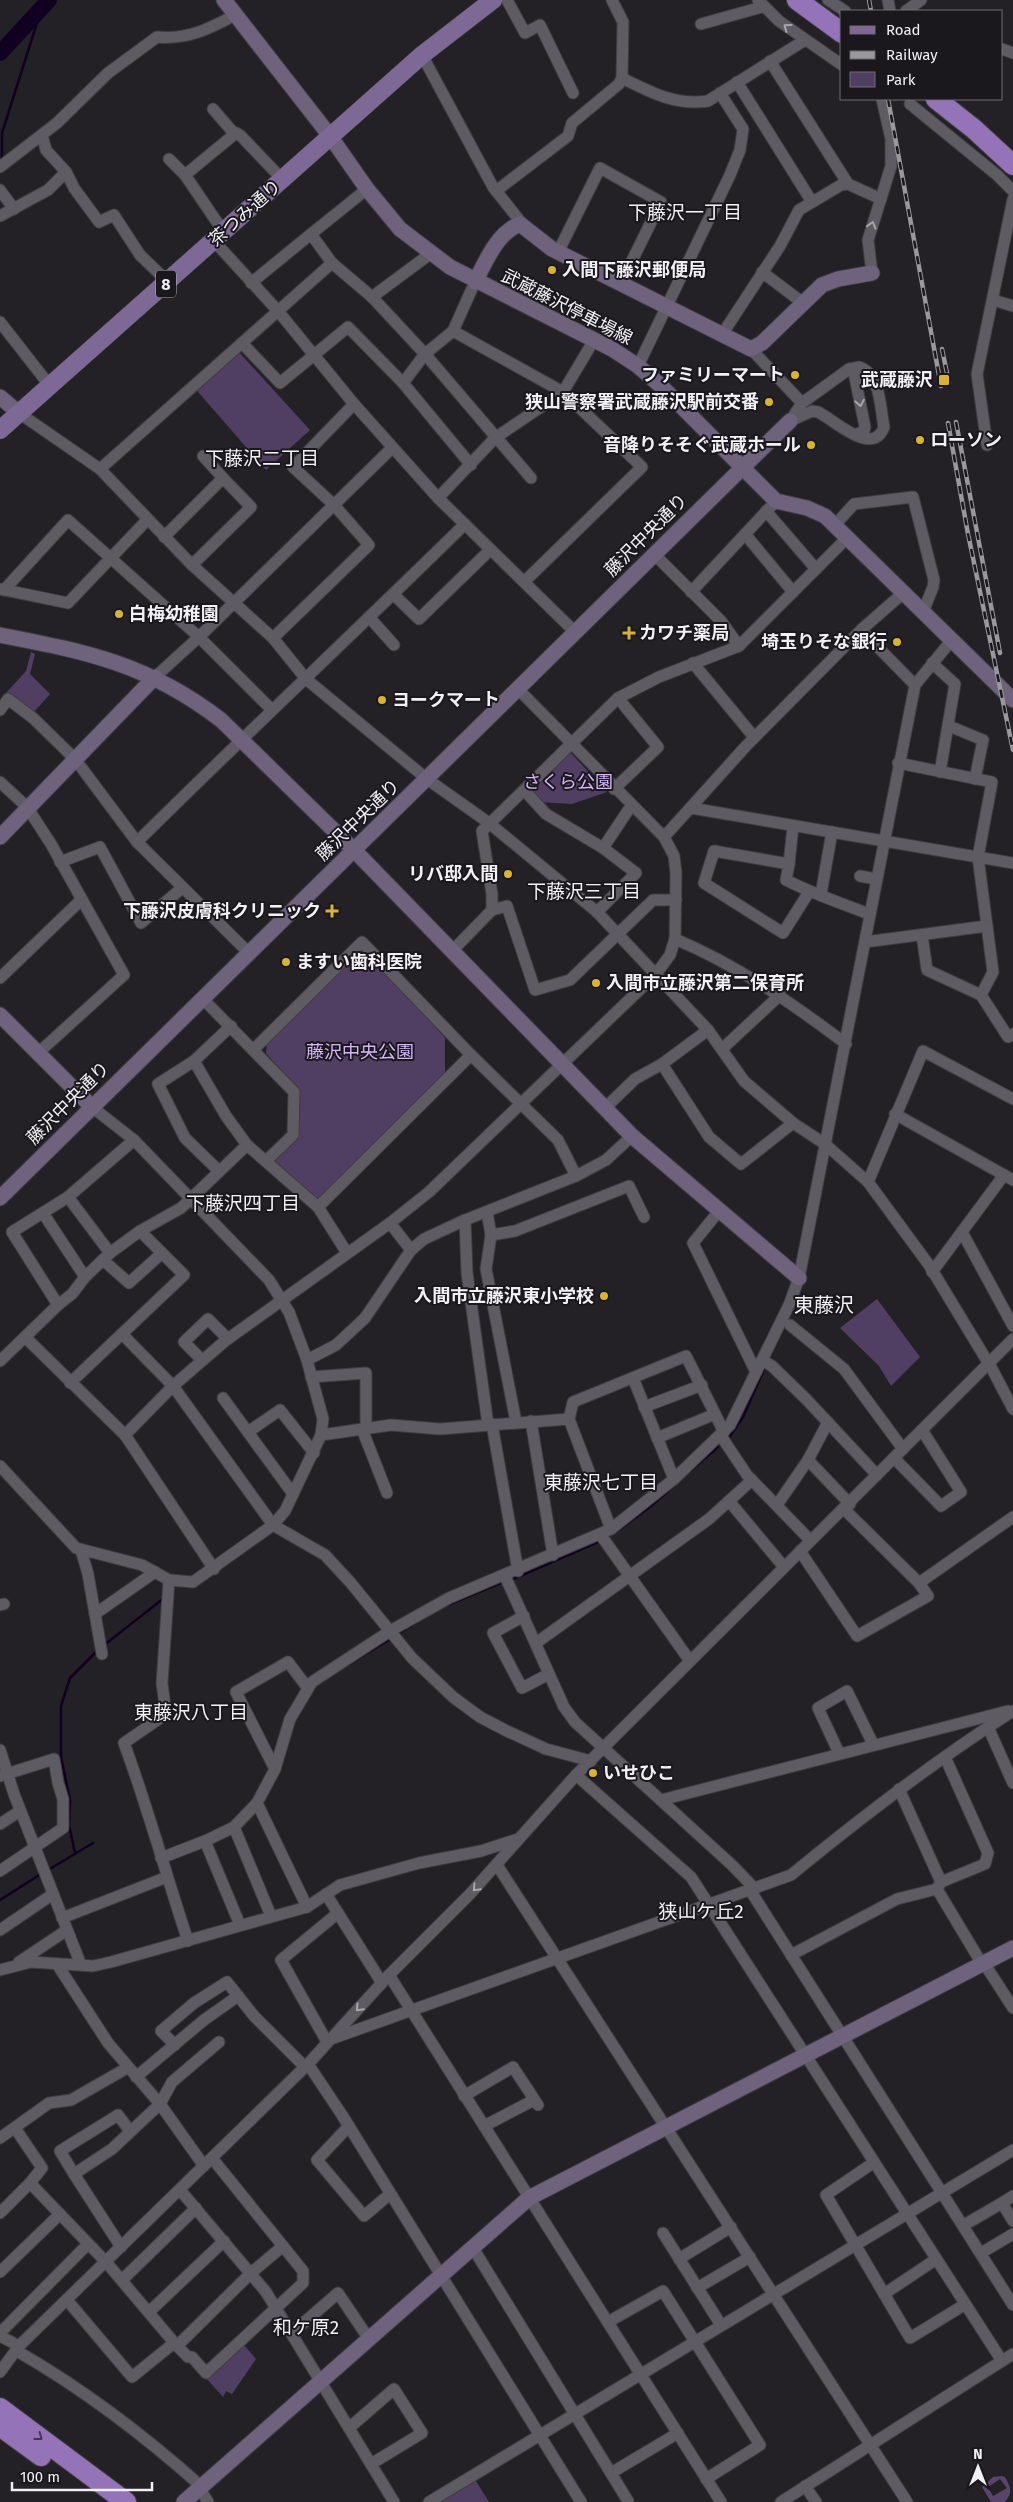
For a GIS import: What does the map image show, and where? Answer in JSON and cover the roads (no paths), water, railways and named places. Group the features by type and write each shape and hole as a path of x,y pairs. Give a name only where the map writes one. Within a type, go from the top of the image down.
{"highway":[{"path":"797,0 840,32"},
{"path":"937,100 974,129 1013,165"},
{"path":"0,2408 126,2502"},
{"path":"0,2426 103,2502"}],"main road":[{"name":"茶つみ通り","path":"0,430 330,136 422,56 493,0"}],"street":[{"name":"武蔵藤沢停車場線","path":"224,0 330,136 367,189 400,228 430,254 475,282 594,340 638,366 661,386 741,467 771,506"},
{"path":"508,0 525,33 540,25 573,92"},
{"path":"496,191 568,136 572,123 615,89 622,78 623,22 612,0"},
{"path":"828,0 843,10"},
{"path":"907,10 921,0"},
{"path":"701,24 760,4 805,40 840,64"},
{"path":"0,167 42,135 84,98 108,73 157,37 174,39 192,35 235,15"},
{"path":"622,78 657,96 695,103 708,101 805,40"},
{"path":"422,56 496,191 536,239 558,252 723,333 751,349 802,403"},
{"path":"770,61 848,184"},
{"path":"737,82 812,202"},
{"path":"638,366 740,150 743,129 720,93"},
{"path":"751,349 762,343 822,285 872,273 868,240 881,199 892,154 882,100"},
{"path":"910,104 997,175 1013,191"},
{"path":"213,109 282,179"},
{"path":"185,175 236,133"},
{"path":"42,135 46,150 66,172 74,188 99,222 114,215 140,255 168,282"},
{"path":"169,159 185,175 218,236 251,283 278,311 354,404 438,498 576,632"},
{"path":"558,252 600,168 661,202 621,283"},
{"path":"0,216 48,190 66,172"},
{"path":"723,333 800,210 841,185 848,184 881,199"},
{"path":"251,283 367,189"},
{"path":"0,190 14,209"},
{"path":"987,445 976,374 1013,199"},
{"path":"403,383 424,354 453,331 475,282 499,240 512,227 520,224 524,226"},
{"path":"312,234 332,263 372,297 531,478"},
{"path":"372,297 430,254"},
{"path":"100,469 332,263"},
{"path":"762,272 803,303"},
{"path":"993,300 1013,306"},
{"path":"0,322 50,386"},
{"path":"242,343 280,383 348,327 403,383 471,464"},
{"path":"453,331 563,392 642,467 525,581"},
{"path":"438,498 495,438 563,392 594,340"},
{"path":"741,467 790,421 802,403 848,369 859,367 864,369 875,381 884,427 882,433 877,436 855,435 818,412 812,411 790,421"},
{"path":"848,369 854,373 865,427 864,431 855,435"},
{"path":"0,397 19,413 100,469 192,565 273,638 306,679 427,779 489,823 597,912 708,1030 744,1081 793,1123 825,1144 868,1182 932,1272 1011,1402"},
{"path":"273,638 369,545 334,505 293,467 354,404"},
{"path":"0,837 26,807 155,677 234,604 392,448"},
{"path":"192,565 251,506 203,456"},
{"name":"藤沢中央通り","path":"0,1198 248,952 427,779 741,467"},
{"path":"164,537 223,478"},
{"path":"834,526 854,504 913,497 934,580 934,587 923,612"},
{"path":"771,506 817,511 1013,700"},
{"path":"691,592 771,506"},
{"path":"771,506 816,569"},
{"path":"2,589 68,520 199,637 272,710"},
{"path":"2,589 68,603 147,520"},
{"path":"137,842 241,738 306,679 464,524"},
{"path":"745,534 793,592"},
{"path":"492,910 492,894 482,831 489,823 525,791 570,743 618,698 659,677 739,646 847,538"},
{"path":"393,594 419,618 490,550"},
{"path":"654,554 721,622 739,646"},
{"path":"664,837 754,737 860,630 902,594"},
{"path":"369,617 394,645"},
{"path":"860,630 915,685"},
{"path":"0,635 104,657 155,677 198,702 241,738 354,850 632,1136 799,1278"},
{"path":"161,1858 205,1842 234,1827 257,1803 275,1769 290,1719 307,1687 390,1632 449,1598 518,1571 606,1531 674,1479 723,1434 730,1425 789,1305 799,1278 846,1044 898,763 915,685 951,641"},
{"path":"932,663 955,684 940,772"},
{"path":"694,664 754,737"},
{"path":"125,1435 173,1386 228,1339 390,1223 429,1192 656,974 670,955 675,939 674,856 664,837 614,789 518,689"},
{"path":"614,789 658,747 618,698"},
{"path":"0,710 8,699 34,718 75,759 137,842 248,952"},
{"path":"949,726 983,740 975,779"},
{"path":"898,763 992,782 978,857 993,972 981,995"},
{"path":"0,782 26,807 60,862 124,975 37,1054"},
{"path":"525,791 546,814 603,848 636,873 597,912"},
{"path":"603,848 632,806"},
{"path":"691,808 1013,862"},
{"path":"793,826 786,880 809,892 820,894 869,914"},
{"path":"820,894 832,832"},
{"path":"60,862 100,847 141,923 182,888"},
{"path":"789,864 714,851 704,884 783,933 809,892"},
{"path":"860,876 876,879"},
{"path":"0,978 80,900"},
{"path":"453,950 492,910 508,906 535,990 570,980 619,935 653,900 676,900"},
{"path":"865,942 987,926"},
{"path":"922,935 927,970 981,995 1008,1036 1012,1036"},
{"path":"675,939 704,951 780,995 846,1044"},
{"path":"253,1050 362,942 471,1055 558,1140 576,1176"},
{"path":"722,1049 780,995"},
{"path":"202,998 294,1092 293,1135 267,1160"},
{"path":"0,1016 92,1107 134,1140 269,1280 283,1300 307,1360 323,1419 321,1435 314,1453 285,1511 273,1525 214,1569 193,1582 169,1580 136,1562 76,1548 60,1534 0,1466"},
{"path":"220,1171 185,1138 158,1084 194,1061 231,1026"},
{"path":"605,1108 635,1079 662,1064 708,1030"},
{"path":"868,1182 923,1051 1013,1099"},
{"path":"318,1207 471,1055"},
{"path":"194,1061 226,1116 247,1145 267,1160 318,1207 347,1254"},
{"path":"662,1064 710,1137 740,1164 793,1123"},
{"path":"895,1114 1009,1178 962,1232 932,1272"},
{"path":"307,1360 336,1345 365,1318 410,1250 424,1239 464,1220 576,1176 606,1160 632,1136"},
{"path":"58,1305 12,1232 68,1197 134,1140"},
{"path":"0,1361 72,1294 85,1276 106,1257 140,1231 181,1208 247,1145"},
{"path":"491,1235 515,1231 629,1186 644,1217"},
{"path":"68,1197 106,1257 129,1283 162,1253"},
{"path":"720,1211 694,1243 756,1372"},
{"path":"487,1212 491,1235 486,1269 516,1422"},
{"path":"43,1214 85,1276"},
{"path":"464,1220 466,1273 490,1424 518,1571"},
{"path":"390,1223 410,1250"},
{"path":"70,1382 184,1275 140,1231"},
{"path":"962,1232 1013,1326"},
{"path":"202,1360 184,1342 208,1319 228,1339"},
{"path":"790,1325 844,1369 904,1449"},
{"path":"122,1334 173,1386 273,1525 325,1555 350,1582 414,1660 453,1697 480,1716 546,1749 591,1761"},
{"path":"25,1337 125,1435 214,1569"},
{"path":"0,2372 18,2348 306,2066 385,1979 497,1865 576,1775 810,1540 847,1507 1013,1339"},
{"path":"690,1661 630,1576 606,1531 569,1419 573,1402 686,1356 702,1385 723,1434 752,1480 810,1540"},
{"path":"762,1360 772,1366 877,1475"},
{"path":"311,1377 366,1373 364,1429 387,1493"},
{"path":"633,1378 674,1479"},
{"path":"644,1407 702,1385"},
{"path":"224,1398 293,1494"},
{"path":"248,1432 280,1410 314,1453"},
{"path":"657,1438 715,1414"},
{"path":"321,1435 391,1425 440,1428 569,1419"},
{"path":"531,1421 553,1555"},
{"path":"777,1505 808,1460 828,1422"},
{"path":"894,1458 941,1506 961,1492 922,1430"},
{"path":"800,1551 857,1636 928,1596 919,1583 847,1507 808,1460"},
{"path":"536,1643 709,1519 752,1480"},
{"path":"729,1501 784,1567"},
{"path":"919,1583 1013,1518"},
{"path":"81,1550 88,1574 102,1654"},
{"path":"95,1614 156,1572"},
{"path":"505,1576 549,1674 570,1715 733,1866 752,1890 791,1955 1013,2305"},
{"path":"169,1580 162,1683 166,1714 124,1743 148,1808 161,1858 188,1941"},
{"path":"524,1616 493,1633 522,1688 549,1674"},
{"path":"275,1769 236,1692 288,1662 307,1687"},
{"path":"839,1753 818,1708 847,1690 873,1744"},
{"path":"661,1800 873,1744 1013,1711"},
{"path":"328,2041 791,1875 840,1833 899,1789 1013,1711"},
{"path":"988,1727 1013,1783"},
{"path":"0,1750 3,1775 20,1811 81,1965"},
{"path":"791,1955 897,1899 939,1885 985,1864 988,1853 945,1757"},
{"path":"0,1871 63,1828 63,1799 54,1759 3,1775"},
{"path":"576,1775 690,1877 710,1904 804,2056 1002,2361"},
{"path":"899,1789 939,1885 983,1964 1013,2008"},
{"path":"257,1803 306,1908"},
{"path":"0,1824 20,1811"},
{"path":"234,1827 271,1916"},
{"path":"0,1970 31,1962 93,1966 111,1962 271,1916 306,1908 340,1885 352,1881 420,1863 481,1851 520,1839"},
{"path":"205,1842 240,1925"},
{"path":"497,1865 667,2126 907,2502"},
{"path":"62,1918 167,1877"},
{"path":"0,1930 53,1894"},
{"path":"326,1894 338,1914 410,2011 721,2502"},
{"path":"328,2041 281,1960 338,1914"},
{"path":"13,1966 67,1930"},
{"path":"184,2502 203,2493 321,2382 529,2198 1013,1948"},
{"path":"30,2183 106,2262 188,2357 192,2357 206,2373 303,2283 303,2271 283,2246 127,2068 108,2043 57,1964"},
{"path":"175,2045 161,2031 194,2003 227,1982 254,2016 306,2066 349,2126 581,2502"},
{"path":"136,2077 204,2020 238,1996"},
{"path":"74,2174 112,2149 160,2104 172,2082 219,2042"},
{"path":"464,2096 513,2067 536,2103 484,2126"},
{"path":"0,2138 49,2103 71,2100 127,2068"},
{"path":"121,2247 60,2152 118,2115 130,2131"},
{"path":"349,2126 317,2160 364,2216 390,2194"},
{"path":"0,2212 30,2183 42,2168 15,2128"},
{"path":"429,2502 1013,2150"},
{"path":"873,2163 826,2195 910,2338 964,2305"},
{"path":"180,2190 251,2273 276,2307 394,2502"},
{"path":"964,2225 1013,2196"},
{"path":"1002,2203 1013,2221"},
{"path":"122,2280 196,2208"},
{"path":"0,2272 60,2214"},
{"path":"679,2258 731,2227"},
{"path":"663,2233 721,2325"},
{"path":"981,2253 1013,2234"},
{"path":"149,2312 224,2241"},
{"path":"88,2244 0,2335 85,2394 165,2454 203,2493"},
{"path":"67,2300 132,2377 176,2344 251,2273 283,2246"},
{"path":"473,2248 628,2501"},
{"path":"698,2288 750,2257"},
{"path":"884,2294 935,2260"},
{"path":"608,2322 663,2291 695,2341 760,2445 706,2478"},
{"path":"292,2333 338,2293 369,2339"},
{"path":"781,2502 1013,2354"},
{"path":"349,2428 394,2390 422,2433 371,2464"},
{"path":"611,2473 678,2433"},
{"path":"805,2486 816,2502"}],"waterway":[{"path":"0,53 49,0"},
{"path":"2,157 2,133 42,7"},
{"path":"730,1436 743,1417 765,1367"},
{"path":"689,1472 718,1447"},
{"path":"620,1529 668,1491"},
{"path":"511,1580 600,1541"},
{"path":"448,1605 503,1582"},
{"path":"103,1646 164,1598"},
{"path":"396,1635 417,1622"},
{"path":"341,1669 392,1638"},
{"path":"75,1853 69,1825 70,1800 61,1757 61,1706 70,1678 97,1651"},
{"path":"48,1870 93,1843"},
{"path":"0,1900 41,1874"}],"railway":[{"path":"869,0 871,10"},
{"path":"888,100 941,386"},
{"path":"942,349 949,383"},
{"path":"956,422 1000,653"},
{"path":"948,423 968,534 1013,750"}],"place":[{"name":"入間下藤沢郵便局","path":"552,270"},
{"name":"ファミリーマート","path":"795,375"},
{"name":"武蔵藤沢","path":"944,380"},
{"name":"狭山警察署武蔵藤沢駅前交番","path":"769,402"},
{"name":"ローソン","path":"920,440"},
{"name":"音降りそそぐ武蔵ホール","path":"811,445"},
{"name":"白梅幼稚園","path":"119,614"},
{"name":"カワチ薬局","path":"629,633"},
{"name":"埼玉りそな銀行","path":"897,642"},
{"name":"ヨークマート","path":"382,700"},
{"name":"リバ邸入間","path":"508,874"},
{"name":"下藤沢皮膚科クリニック","path":"332,911"},
{"name":"ますい歯科医院","path":"286,962"},
{"name":"入間市立藤沢第二保育所","path":"596,983"},
{"name":"入間市立藤沢東小学校","path":"604,1296"},
{"name":"いせひこ","path":"593,1773"}],"district":[{"name":"下藤沢一丁目","path":"685,212"},
{"name":"下藤沢二丁目","path":"262,458"},
{"name":"下藤沢三丁目","path":"584,891"},
{"name":"下藤沢四丁目","path":"243,1203"},
{"name":"東藤沢","path":"824,1305"},
{"name":"東藤沢七丁目","path":"601,1482"},
{"name":"東藤沢八丁目","path":"191,1712"},
{"name":"狭山ケ丘2","path":"701,1911"},
{"name":"和ケ原2","path":"306,2327"}],"park label":[{"name":"さくら公園","path":"568,782"},
{"name":"藤沢中央公園","path":"360,1052"}]}
